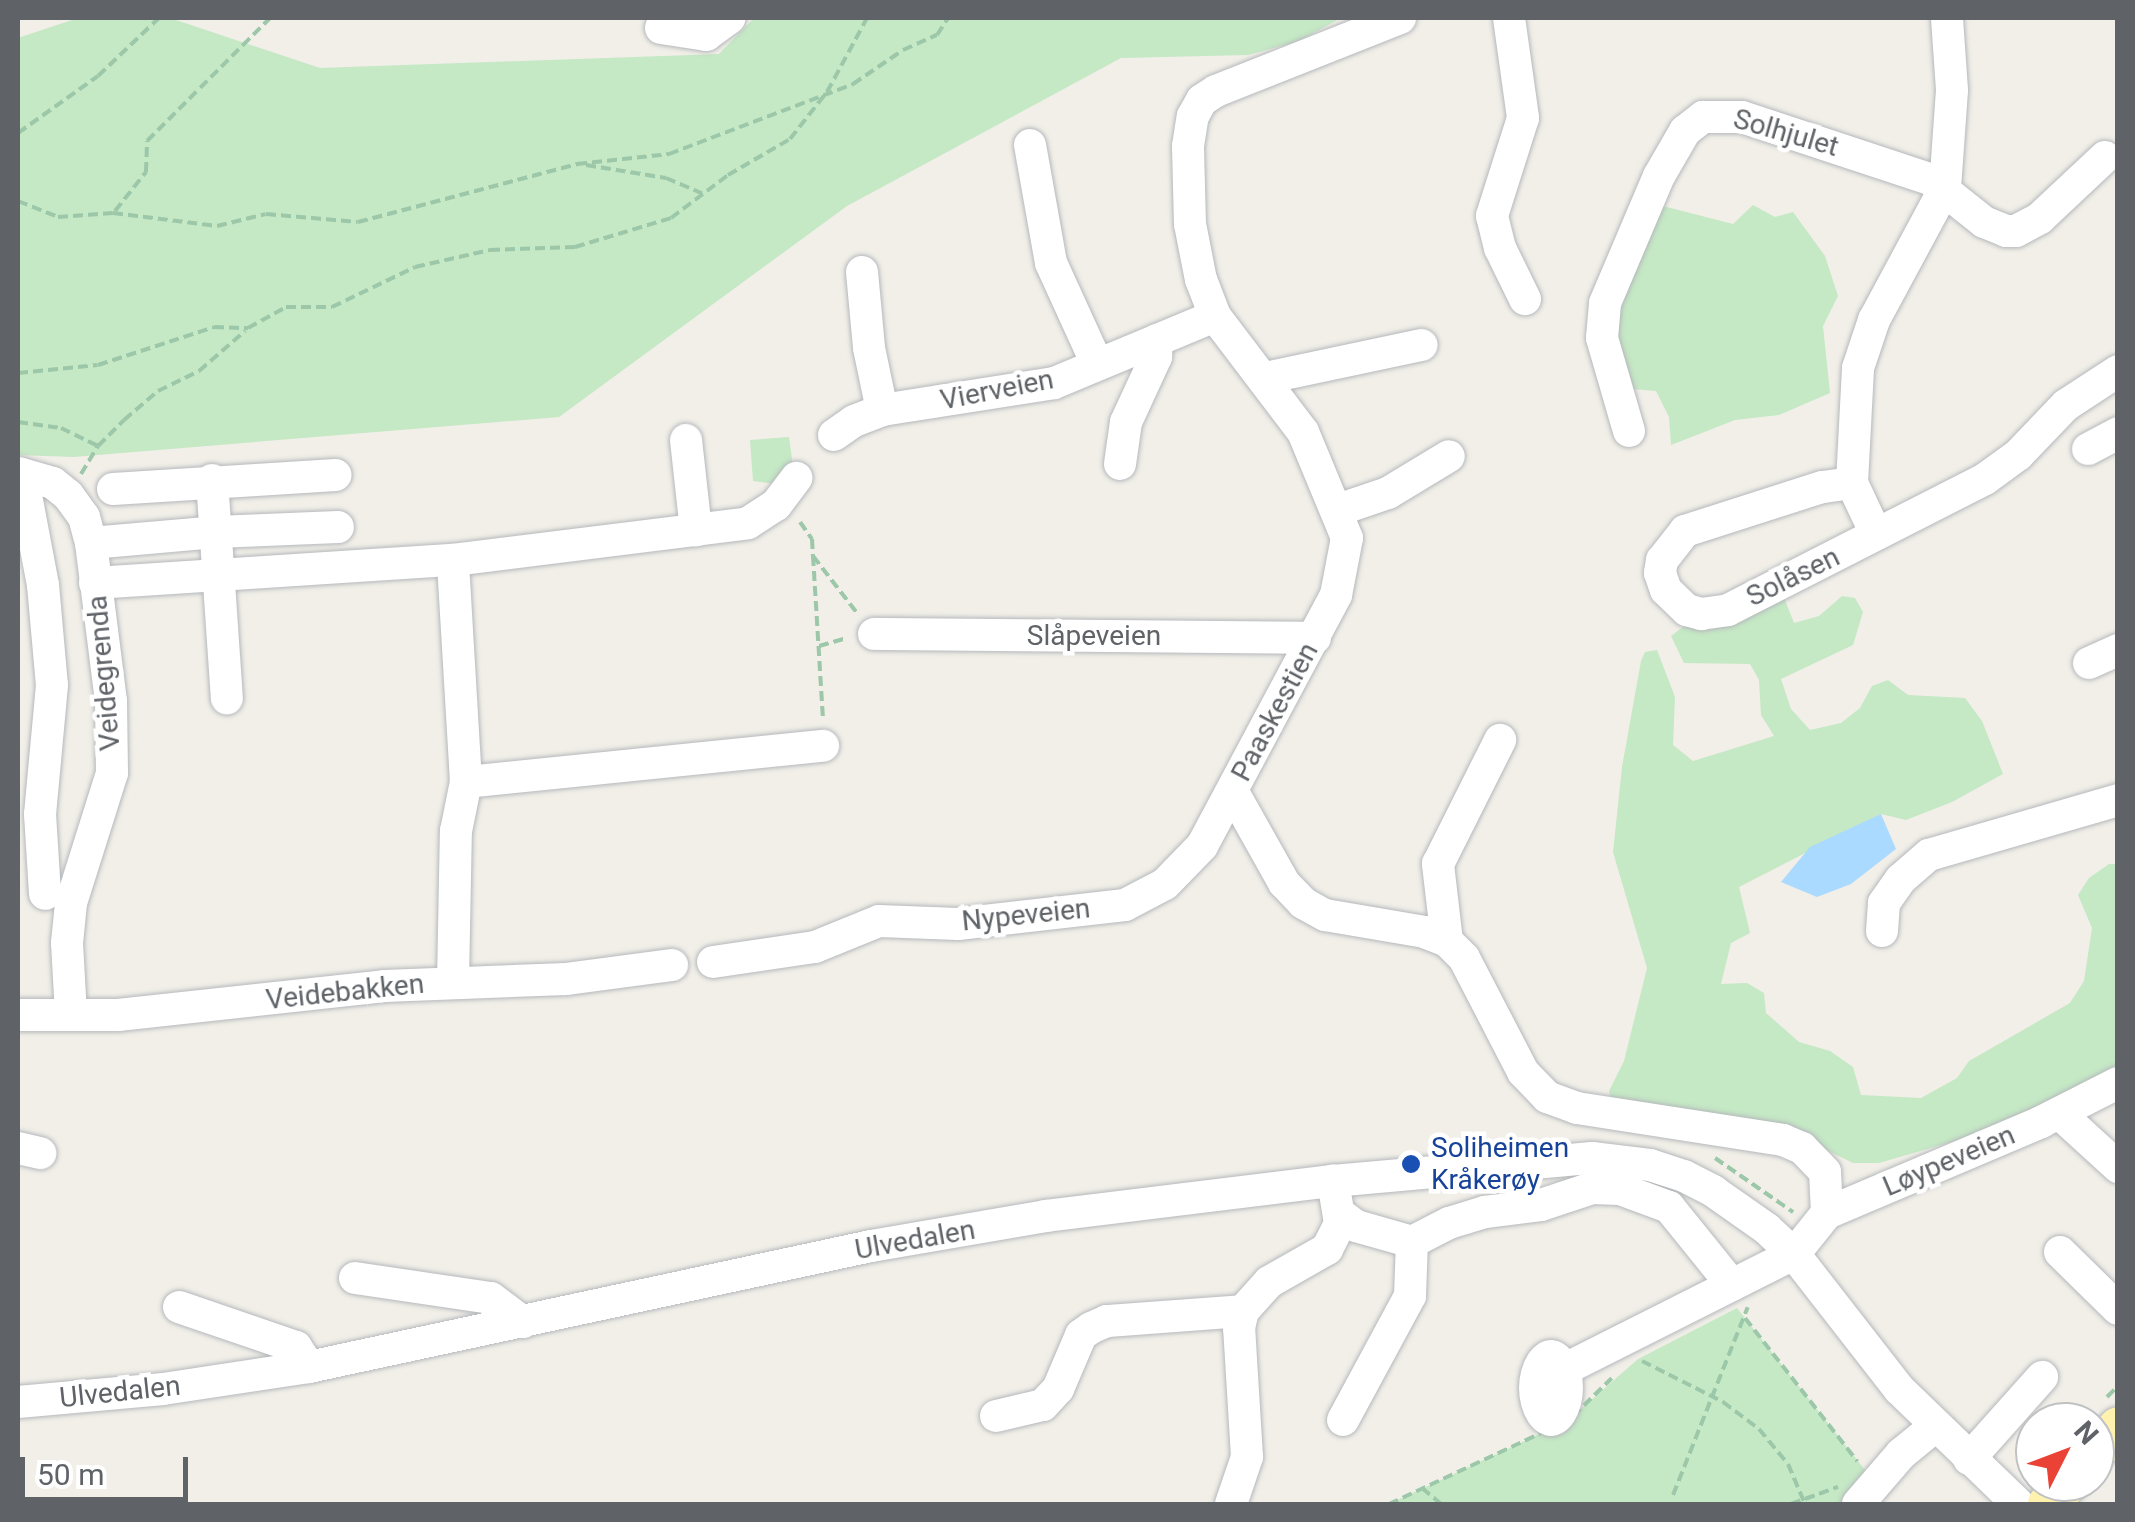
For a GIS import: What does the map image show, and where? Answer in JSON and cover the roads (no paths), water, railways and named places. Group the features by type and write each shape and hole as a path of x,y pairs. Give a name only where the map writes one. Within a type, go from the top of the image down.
{"street":[{"path":"660,28 706,35 730,18"},
{"name":"Paaskestien","path":"1400,18 1258,72 1202,100 1193,116 1188,146 1190,224 1201,280 1216,316 1303,432 1347,538 1336,595 1233,792 1284,883 1302,902 1325,914 1447,941"},
{"path":"1509,18 1524,118 1492,216 1500,248 1524,300"},
{"path":"1876,534 1852,483 1858,368 1874,320 1945,188 1952,90 1947,18"},
{"name":"Solhjulet","path":"1629,431 1606,356 1601,322 1629,240 1677,142 1693,123 1712,115 1742,117 1890,165 1945,188 1994,229 2016,231 2040,218 2105,157"},
{"path":"1030,145 1051,263 1097,364"},
{"path":"862,272 869,348 882,410"},
{"name":"Vierveien","path":"834,436 882,410 1014,392 1054,382 1216,316"},
{"path":"1120,464 1126,422 1156,356 1158,340"},
{"path":"1265,378 1422,345"},
{"name":"Solåsen","path":"1852,483 1822,487 1685,531 1662,560 1660,574 1666,590 1687,610 1714,614 2002,469 2066,405 2118,371"},
{"path":"2088,449 2118,433"},
{"path":"686,440 696,530"},
{"path":"1338,510 1388,492 1449,456"},
{"name":"Veidegrenda","path":"44,896 112,774 111,701 91,544 84,517 53,483 20,473 43,584 52,685 40,814 44,896 67,942 71,1016"},
{"path":"113,489 212,480 336,476"},
{"path":"212,480 227,698"},
{"path":"95,583 453,560 696,530 748,523 787,490"},
{"path":"91,544 216,532 338,527"},
{"path":"453,560 466,782 456,830 453,982"},
{"name":"Slåpeveien","path":"874,634 1314,638"},
{"path":"1500,740 1438,864 1447,941 1464,958 1481,986 1523,1072 1548,1097 1577,1108 1784,1140 1802,1148 1825,1172 1827,1213"},
{"path":"466,782 823,746"},
{"name":"Nypeveien","path":"713,962 815,947 878,921 958,924 1125,904 1166,884 1190,858 1233,792"},
{"path":"1882,932 1884,903 1900,879 1930,855 2118,800"},
{"name":"Veidebakken","path":"18,1014 118,1015 453,982 566,979 672,965"},
{"name":"Løypeveien","path":"1794,1254 1827,1213 2060,1114 2118,1083"},
{"path":"2060,1114 2118,1167"},
{"name":"Ulvedalen","path":"18,1402 163,1389 309,1368 871,1246 1046,1216 1333,1181 1578,1158 1650,1166 1713,1190 1794,1254 1934,1427 2018,1504"},
{"path":"1231,1504 1248,1458 1240,1328 1243,1311 1269,1282 1327,1249 1341,1214 1333,1181"},
{"path":"1341,1214 1356,1226 1412,1242 1485,1212 1541,1205 1592,1188 1620,1188 1669,1207 1739,1298"},
{"path":"1343,1420 1410,1296 1412,1242"},
{"path":"2060,1252 2115,1300"},
{"path":"1565,1369 1739,1298 1794,1254"},
{"path":"355,1278 491,1298 523,1322"},
{"path":"179,1307 296,1348 309,1368"},
{"path":"996,1416 1043,1404 1058,1389 1080,1336 1107,1321 1243,1311"},
{"path":"1970,1459 2042,1377"},
{"path":"1868,1488 1934,1427"}],"water":[{"path":"1881,814 1896,849 1851,884 1817,897 1781,882 1810,847"}],"place":[{"name":"Soliheimen Kråkerøy","path":"1411,1164"}]}
